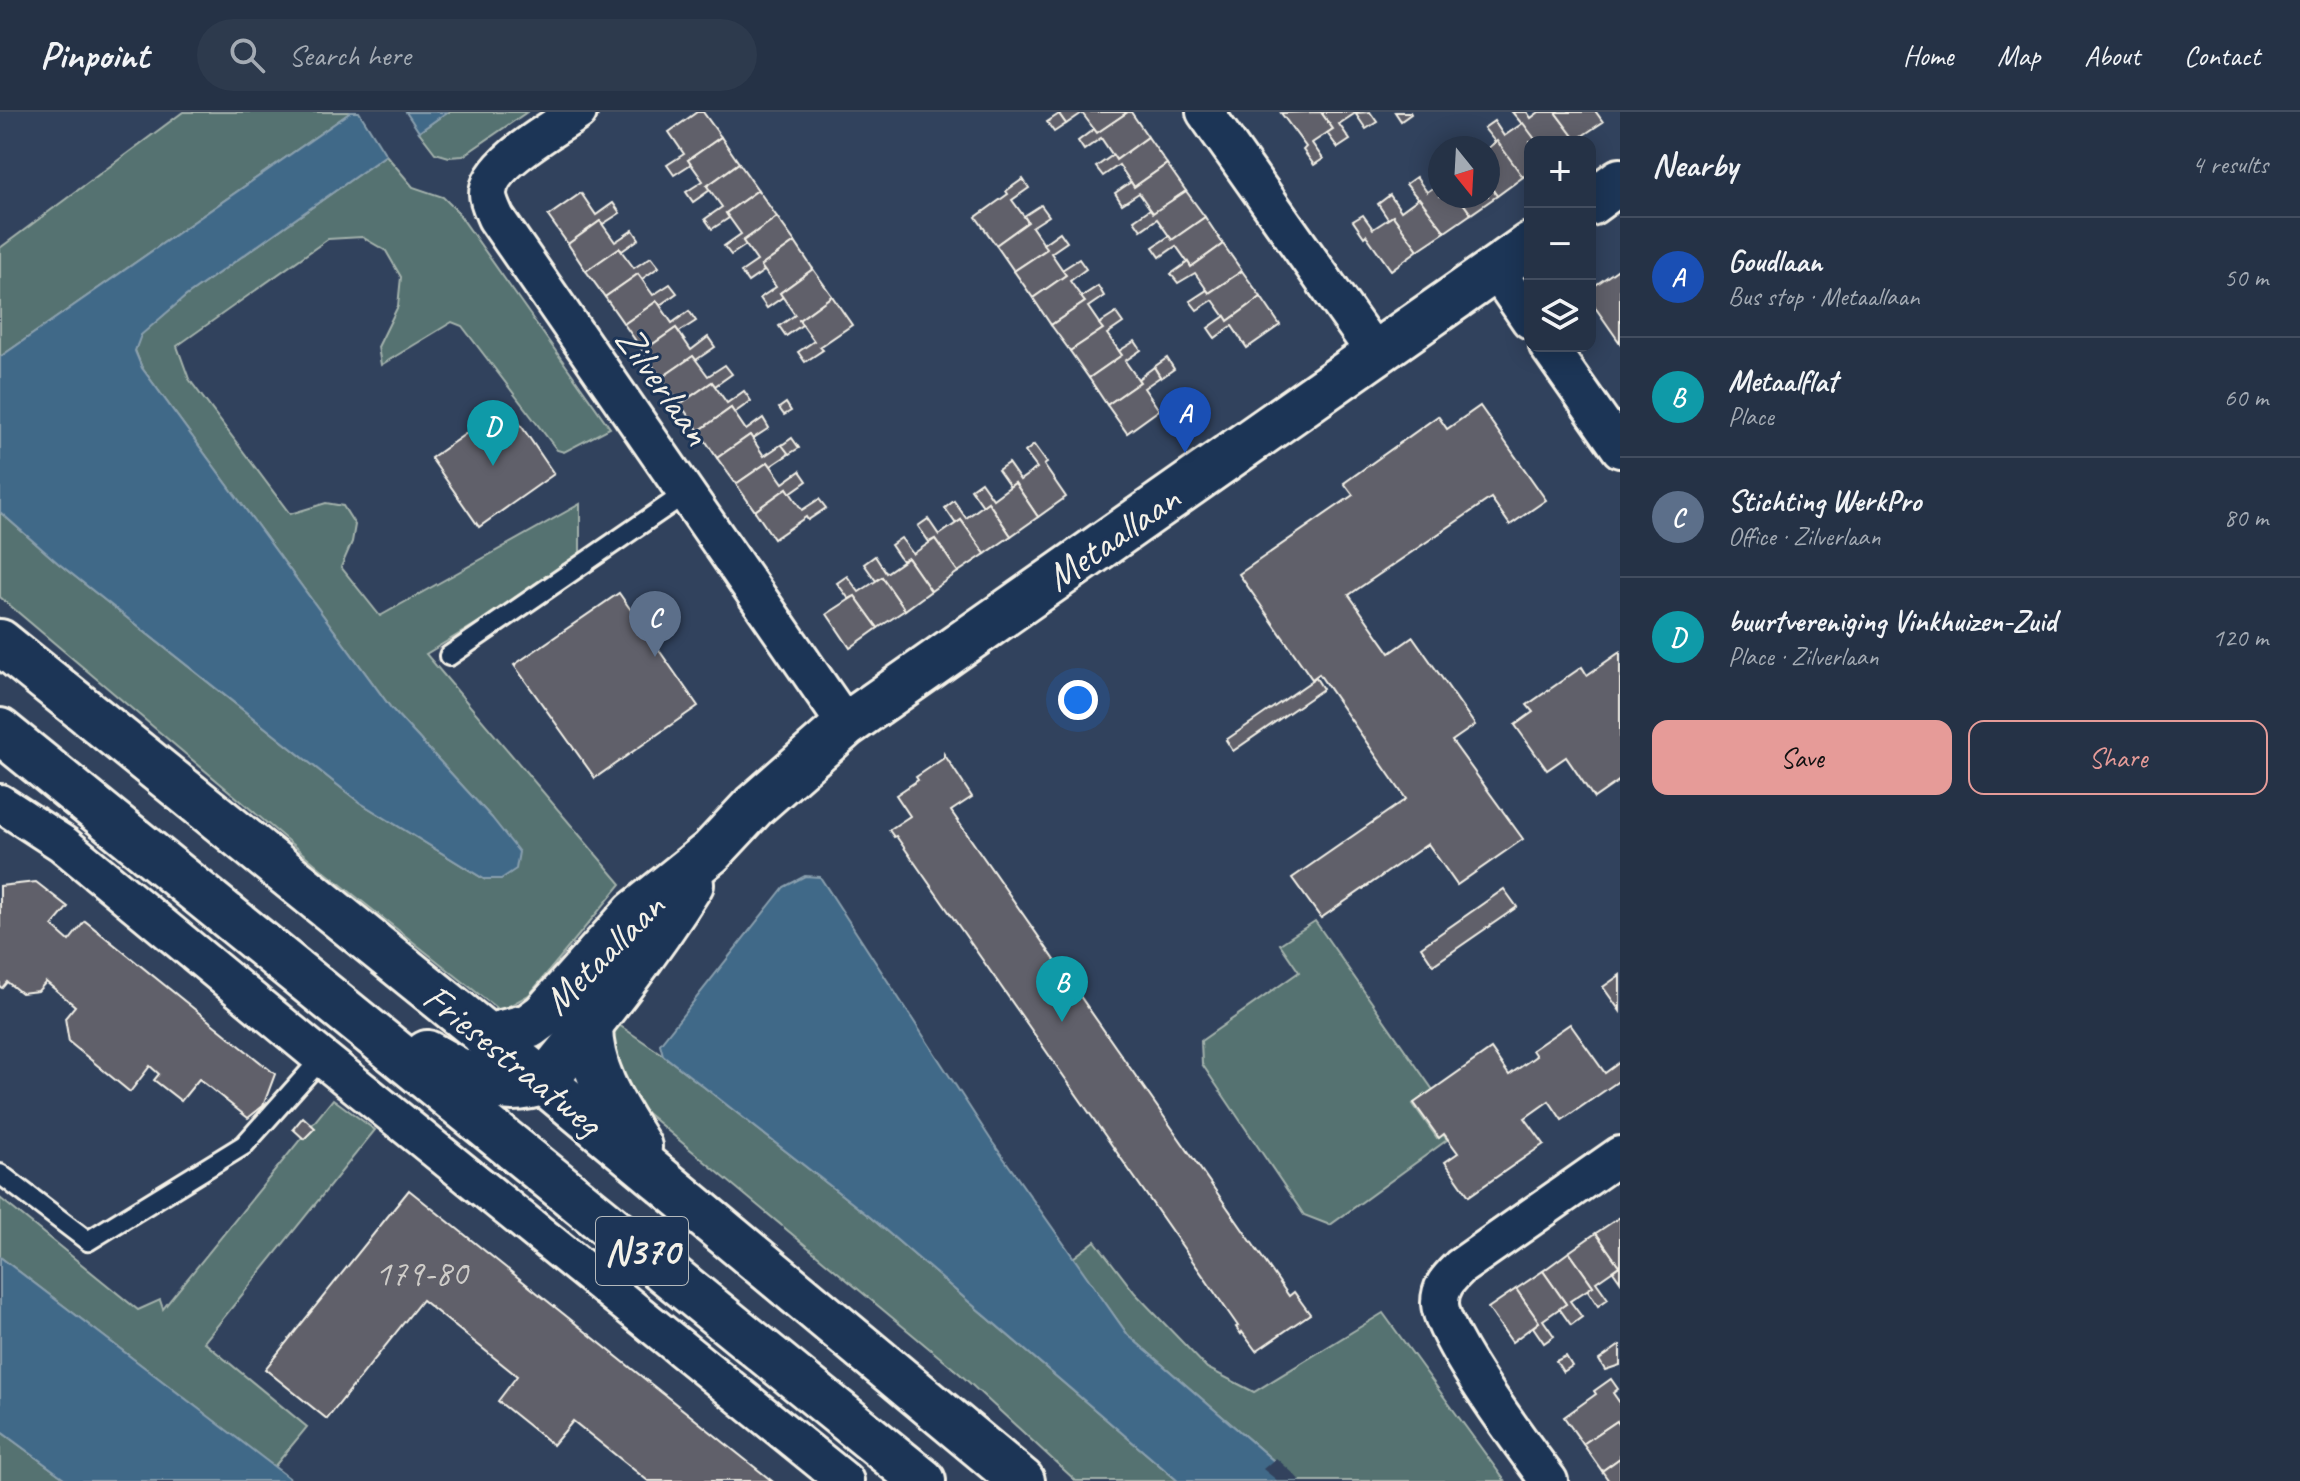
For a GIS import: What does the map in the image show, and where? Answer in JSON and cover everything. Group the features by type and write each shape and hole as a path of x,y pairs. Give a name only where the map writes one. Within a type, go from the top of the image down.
{"main road":[{"path":"1596,199 1620,181"},
{"name":"Metaallaan","path":"486,1037 529,1026 544,1015 635,913 711,852 754,806 846,725 1513,257"},
{"name":"Friesestraatweg","path":"0,642 544,1082 1022,1481"},
{"name":"Friesestraatweg","path":"0,731 923,1481"},
{"name":"Metaallaan","path":"544,1082 652,943 711,852"},
{"path":"358,1024 410,1044 486,1085 521,1089 544,1082"},
{"path":"590,1026 590,1043 598,1076 654,1173"}],"street":[{"name":"Zilverlaan","path":"578,112 495,173 488,195 496,218 846,725"},
{"path":"1205,112 1375,353"},
{"path":"1513,257 1524,298"},
{"path":"1552,352 1620,449"},
{"path":"0,803 63,844 845,1481"},
{"path":"1549,1481 1506,1422 1449,1332 1440,1304 1444,1284 1460,1267 1620,1155"}],"lane":[{"path":"449,656 686,493"},
{"path":"0,1174 88,1241 244,1145 322,1058"}],"green space":[{"path":"183,112 351,112 0,357 0,248"},
{"path":"447,112 527,112 463,156 449,157 435,153 419,132"},
{"path":"386,155 413,187 443,197 456,210 610,428 564,452 557,450 462,326 452,322 381,365 378,347 398,306 401,277 386,251 362,237 328,239 177,346 189,379 290,514 326,503 343,506 355,525 352,542 341,567 380,616 580,504 580,561 426,654 621,884 529,995 500,1011 320,868 0,597 0,512 58,563 359,802 484,879 492,818 391,708 142,368 135,350 140,335 186,296"},
{"path":"1315,921 1433,1090 1413,1104 1437,1138 1443,1134 1447,1140 1330,1225 1304,1215 1202,1064 1201,1041 1299,972 1280,944"},
{"path":"616,1023 663,1055 870,1217 1178,1481 1076,1481 960,1374 631,1100 616,1076 612,1036"},
{"path":"333,1099 375,1130 204,1342 307,1427 274,1467 0,1257 0,1198 138,1310 160,1300 163,1309"},
{"path":"1095,1241 1135,1293 1207,1368 1254,1392 1383,1313 1505,1481 1297,1481 1128,1335 1073,1258"},
{"path":"0,1431 68,1481 0,1481"}],"water":[{"path":"351,112 359,112 386,155 186,296 141,335 135,351 142,368 391,708 492,818 519,852 516,869 501,879 484,879 359,802 58,563 0,512 0,357"},
{"path":"406,112 447,112 419,132"},
{"path":"805,876 820,877 993,1143 1128,1335 1297,1481 1178,1481 870,1217 663,1055 660,1044 784,887"},
{"path":"0,1257 293,1481 68,1481 0,1431"}],"pier":[{"path":"1276,1458 1300,1481 1278,1481 1263,1469"}],"building":[{"path":"697,112 703,112 721,137 688,160 691,164 674,175 667,165 684,154 669,132"},
{"path":"1062,112 1128,112 1097,133 1082,113 1066,124 1059,114"},
{"path":"1128,112 1148,137 1116,160 1101,138 1084,150 1078,141 1094,129 1097,133"},
{"path":"1321,112 1333,129 1312,143 1323,159 1314,165 1303,150 1306,147 1281,113"},
{"path":"1321,112 1357,112 1339,124 1350,140 1338,148 1327,133 1333,129"},
{"path":"1370,112 1377,122 1366,129 1355,113"},
{"path":"1395,112 1410,112 1411,114 1401,121"},
{"path":"1512,112 1527,112 1531,118 1539,112 1555,112 1573,136 1532,136"},
{"path":"1555,112 1596,112 1603,122 1582,136 1573,136"},
{"path":"1059,114 1066,124 1054,132 1047,122"},
{"path":"1494,121 1504,136 1523,123 1533,136 1524,136 1524,176 1500,148 1500,136 1490,136 1484,128"},
{"path":"721,137 739,163 707,186 710,190 693,202 686,192 703,181 688,160"},
{"path":"1148,137 1167,164 1134,187 1119,165 1103,176 1096,167 1113,155 1116,160"},
{"path":"1500,145 1523,177 1500,194"},
{"path":"739,163 758,190 726,213 729,218 712,229 705,219 722,207 707,186"},
{"path":"1167,164 1186,191 1153,213 1139,193 1122,204 1115,193 1131,182 1134,187"},
{"path":"1416,177 1428,191 1428,208 1467,208 1471,214 1445,232 1406,184"},
{"path":"1023,179 1029,188 1012,200 1028,222 996,245 976,217"},
{"path":"758,190 777,217 743,241 746,245 731,255 724,246 741,234 726,213"},
{"path":"1186,191 1205,217 1172,240 1157,219 1141,230 1134,220 1150,209 1153,213"},
{"path":"581,193 596,215 613,203 620,213 603,224 600,221 568,244 548,216"},
{"path":"1390,195 1401,211 1419,198 1445,232 1418,250 1393,216 1388,219 1378,204"},
{"path":"1041,205 1049,216 1032,227 1047,249 1014,271 996,245 1028,222 1024,216"},
{"path":"1363,215 1373,229 1393,216 1418,250 1391,270 1353,221"},
{"path":"777,217 795,242 761,266 764,271 748,282 741,272 757,261 743,241"},
{"path":"1205,217 1223,244 1191,267 1176,246 1160,257 1153,247 1169,236 1172,240"},
{"path":"600,221 615,242 633,230 639,239 622,251 619,248 586,271 568,244"},
{"path":"1060,232 1067,242 1051,253 1066,275 1033,298 1014,271 1047,249 1043,244"},
{"path":"795,242 813,269 780,293 783,297 767,308 760,298 776,287 761,266"},
{"path":"1223,244 1242,271 1209,293 1195,273 1178,283 1171,274 1188,262 1191,267"},
{"path":"619,248 634,268 651,257 659,267 642,279 638,274 605,297 586,271"},
{"path":"1079,259 1086,269 1070,281 1085,302 1051,325 1033,298 1066,275 1062,270"},
{"path":"1620,268 1620,343 1596,309 1596,285"},
{"path":"813,269 832,296 799,320 802,325 786,336 779,326 795,315 780,293"},
{"path":"1242,271 1261,297 1228,321 1213,300 1197,310 1190,301 1207,290 1209,293"},
{"path":"638,274 653,295 670,284 677,293 660,305 657,301 624,324 605,297"},
{"path":"1098,286 1104,296 1088,307 1103,329 1070,351 1051,325 1085,302 1081,297"},
{"path":"832,296 852,325 820,347 823,350 805,362 798,352 814,341 799,320"},
{"path":"1261,297 1280,325 1247,348 1232,326 1215,338 1208,328 1225,316 1228,321"},
{"path":"657,301 672,323 689,311 696,321 679,332 676,328 643,351 624,324"},
{"path":"1116,313 1123,323 1107,334 1122,355 1089,378 1070,351 1103,329 1099,324"},
{"path":"676,328 691,350 708,337 715,347 696,360 693,356 661,378 643,351"},
{"path":"1135,341 1141,350 1125,361 1140,382 1107,405 1089,378 1122,355 1119,351"},
{"path":"693,356 708,376 725,365 732,374 715,386 712,382 680,404 661,378"},
{"path":"1167,358 1174,369 1161,378 1154,367"},
{"path":"1154,367 1160,377 1144,388 1159,410 1127,433 1107,405 1140,382 1138,379"},
{"path":"712,382 727,403 744,391 751,401 734,413 731,408 699,431 680,404"},
{"path":"786,403 791,411 784,415 779,408"},
{"path":"507,405 554,474 479,527 431,458"},
{"path":"1480,406 1546,500 1510,525 1491,498 1349,595 1390,653 1413,637 1475,725 1452,741 1523,839 1457,885 1428,844 1321,918 1292,878 1406,799 1319,674 1312,679 1239,574 1353,495 1344,483 1438,416 1447,429"},
{"path":"731,408 746,430 763,418 769,428 752,439 750,435 717,458 699,431"},
{"path":"750,435 764,456 782,444 789,454 771,466 768,462 736,484 717,458"},
{"path":"792,438 799,448 789,454 782,445"},
{"path":"1034,445 1066,497 1038,517 1015,483 1010,487 998,470 1008,463 1020,480 1037,468 1025,452"},
{"path":"768,462 783,483 800,471 807,481 790,493 787,488 755,511 736,484"},
{"path":"981,482 993,499 1015,483 1038,517 1011,536 988,502 983,506 971,489"},
{"path":"787,488 802,510 819,499 826,508 808,520 806,517 774,539 755,511"},
{"path":"954,501 966,518 988,502 1011,536 985,554 961,520 956,524 945,508"},
{"path":"928,519 939,535 961,520 985,554 958,572 935,539 929,542 918,526"},
{"path":"901,538 913,554 935,539 958,572 931,591 908,558 902,561 891,545"},
{"path":"875,556 886,573 908,558 931,591 905,610 882,577 876,581 864,564"},
{"path":"847,576 859,592 882,577 905,610 878,628 855,596 849,599 837,583"},
{"path":"619,593 698,706 595,778 514,665"},
{"path":"855,596 878,628 850,648 827,614"},
{"path":"1620,652 1620,780 1594,798 1566,757 1547,770 1515,725 1533,712 1527,705 1582,667 1587,675"},
{"path":"1316,678 1323,689 1233,751 1226,740"},
{"path":"944,754 972,797 951,811 1289,1296 1294,1292 1310,1314 1256,1351 1236,1327 889,830 910,816 896,795 944,758"},
{"path":"36,882 68,907 52,926 69,941 85,921 275,1074 263,1106 248,1118 199,1079 181,1101 154,1080 159,1074 150,1066 130,1092 69,1042 65,1018 75,1006 46,982 38,991 21,993 7,982 0,987 0,886"},
{"path":"1504,889 1517,907 1433,965 1421,947"},
{"path":"1620,975 1620,1011 1603,987"},
{"path":"1570,1024 1605,1073 1620,1062 1620,1080 1562,1120 1549,1101 1525,1118 1544,1144 1469,1196 1445,1162 1458,1153 1444,1134 1439,1138 1414,1103 1491,1049 1509,1075 1536,1056 1532,1050"},
{"path":"303,1117 315,1128 304,1139 293,1129"},
{"path":"409,1190 772,1481 648,1481 573,1421 553,1445 498,1401 517,1376 422,1300 327,1419 265,1369"},
{"path":"1620,1217 1620,1281 1613,1271 1619,1266 1596,1233"},
{"path":"1596,1233 1619,1266 1596,1282 1608,1299 1598,1306 1587,1289 1593,1286 1569,1252"},
{"path":"1569,1252 1593,1286 1570,1301 1582,1317 1571,1325 1559,1308 1566,1304 1543,1271"},
{"path":"1543,1271 1566,1304 1543,1320 1554,1336 1544,1343 1533,1327 1539,1322 1516,1289"},
{"path":"1516,1289 1539,1322 1512,1342 1488,1308"},
{"path":"1620,1345 1620,1365 1605,1370 1599,1360"},
{"path":"1566,1356 1572,1366 1563,1372 1556,1361"},
{"path":"1611,1379 1618,1389 1613,1393 1620,1403 1620,1426 1617,1421 1583,1444 1564,1417"},
{"path":"1617,1421 1620,1426 1620,1458 1602,1471 1583,1444"},
{"path":"1620,1458 1620,1481 1609,1481 1602,1471"}],"place":[{"name":"Goudlaan","path":"1185,453"},
{"name":"buurtvereniging Vinkhuizen-Zuid","path":"493,466"},
{"name":"Stichting WerkPro","path":"655,657"},
{"name":"Metaalflat","path":"1062,1022"}]}
